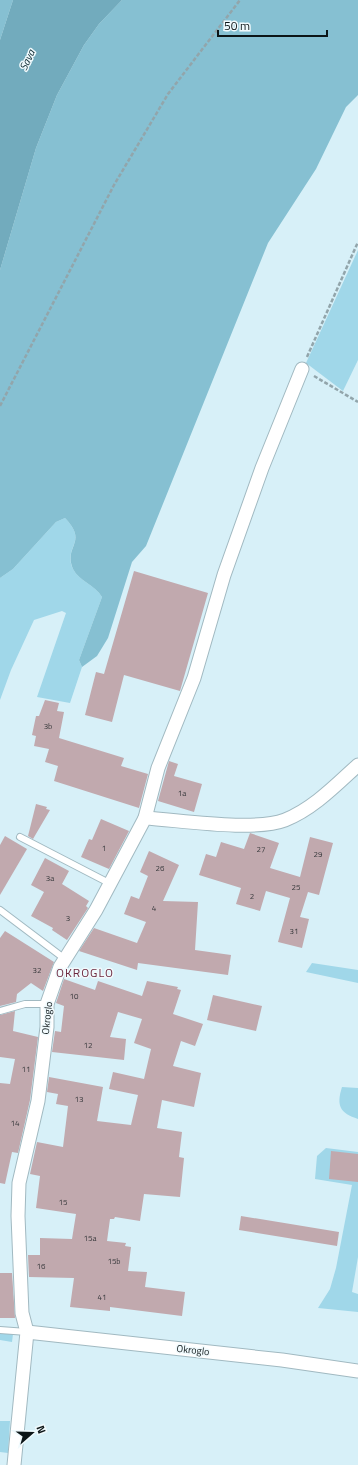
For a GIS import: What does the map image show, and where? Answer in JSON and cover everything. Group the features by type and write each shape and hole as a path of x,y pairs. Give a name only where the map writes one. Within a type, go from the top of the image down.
{"street":[{"name":"Okroglo","path":"14,1465 27,1332 22,1313 21,1299 18,1216 19,1183 38,1101 47,1027 47,1004 65,959 96,910 145,818 158,768 194,678 224,575 262,468 302,368"},
{"path":"145,818 247,825 269,824 285,820 311,805 358,765"},
{"name":"Okroglo","path":"27,1332 282,1360 358,1371"}],"lane":[{"path":"20,837 109,884"},
{"path":"0,910 65,959"},
{"path":"0,1011 25,1004 47,1004"},
{"path":"0,1330 27,1332"}],"path":[{"path":"0,406 114,185 168,94 240,0"},
{"path":"358,242 302,368 358,402"}],"shaded area":[{"path":"0,0 13,0 0,40"},
{"path":"122,0 358,0 358,95 346,107 316,169 268,243 146,546 132,562 108,638 97,656 82,667 79,660 102,597 95,589 79,577 73,569 71,554 75,533 72,526 65,518 56,522 13,569 0,578 0,270 36,148 57,95 84,45 99,24"},
{"path":"358,250 358,360 343,391 306,363"},
{"path":"65,518 72,526 75,533 71,554 73,569 79,577 95,589 102,597 79,660 82,667 70,703 37,697 66,613 62,611 34,620 11,670 0,700 0,578 13,569 56,522"},
{"path":"312,963 358,970 358,983 306,972"},
{"path":"342,1087 358,1088 358,1119 347,1114 341,1108 339,1099"},
{"path":"326,1148 358,1152 358,1257 352,1292 358,1294 358,1312 318,1308 330,1289 336,1268 352,1185 315,1179 317,1156"},
{"path":"0,1332 13,1334 12,1342 0,1340"},
{"path":"0,1421 10,1421 8,1453 0,1452"}],"water":[{"name":"Sava","path":"13,0 122,0 99,24 84,45 57,95 36,148 0,270 0,40"}],"building":[{"path":"134,571 208,593 180,691 124,675 112,722 85,715 96,672 104,674"},
{"path":"45,700 59,703 57,711 64,712 59,738 124,758 121,766 148,774 139,808 54,781 58,766 45,762 49,749 34,746 36,736 32,735 36,716 39,716"},
{"path":"169,761 178,764 174,776 202,784 194,812 158,801"},
{"path":"36,804 47,807 46,809 50,810 33,839 28,836"},
{"path":"101,819 129,831 109,869 81,857 89,839 92,840"},
{"path":"250,833 279,843 270,868 300,877 310,837 333,843 319,895 308,892 300,917 309,919 302,948 278,942 290,898 266,891 260,911 236,904 241,888 199,875 206,854 216,857 221,842 244,849"},
{"path":"5,836 27,849 0,895 0,845"},
{"path":"149,851 179,865 163,901 198,902 195,950 231,955 228,975 138,963 137,970 79,951 94,928 137,943 146,922 124,914 131,896 139,899 148,876 140,872"},
{"path":"45,858 69,871 62,884 89,901 86,906 88,908 67,940 52,930 53,928 31,916 44,892 31,885"},
{"path":"5,931 54,962 43,991 31,983 17,994 16,1002 0,1006 0,938"},
{"path":"64,979 95,990 98,981 142,996 147,981 178,987 177,989 181,990 173,1014 203,1024 195,1046 181,1041 173,1066 201,1073 194,1107 162,1100 157,1128 182,1132 179,1157 184,1158 180,1197 144,1194 140,1221 115,1217 114,1219 110,1219 107,1241 126,1243 125,1246 131,1247 128,1271 147,1272 145,1287 185,1292 182,1316 110,1307 110,1311 70,1307 74,1278 29,1277 28,1255 40,1255 40,1238 72,1239 76,1214 36,1208 40,1176 30,1174 37,1142 63,1147 68,1106 56,1104 58,1094 47,1092 49,1077 103,1087 97,1121 131,1125 138,1095 109,1089 113,1072 144,1079 151,1049 134,1043 142,1019 118,1012 110,1037 126,1039 124,1060 52,1052 55,1031 61,1032 64,1006 56,1003"},
{"path":"213,995 262,1006 256,1031 207,1020"},
{"path":"15,1011 13,1031 38,1037 30,1100 18,1153 12,1152 5,1184 0,1183 0,1083 10,1084 15,1059 0,1057 0,1015"},
{"path":"331,1151 358,1154 358,1182 329,1179"},
{"path":"241,1216 339,1232 337,1246 239,1230"},
{"path":"0,1273 12,1273 15,1318 0,1318"}],"district":[{"name":"OKROGLO","path":"85,972"}]}
